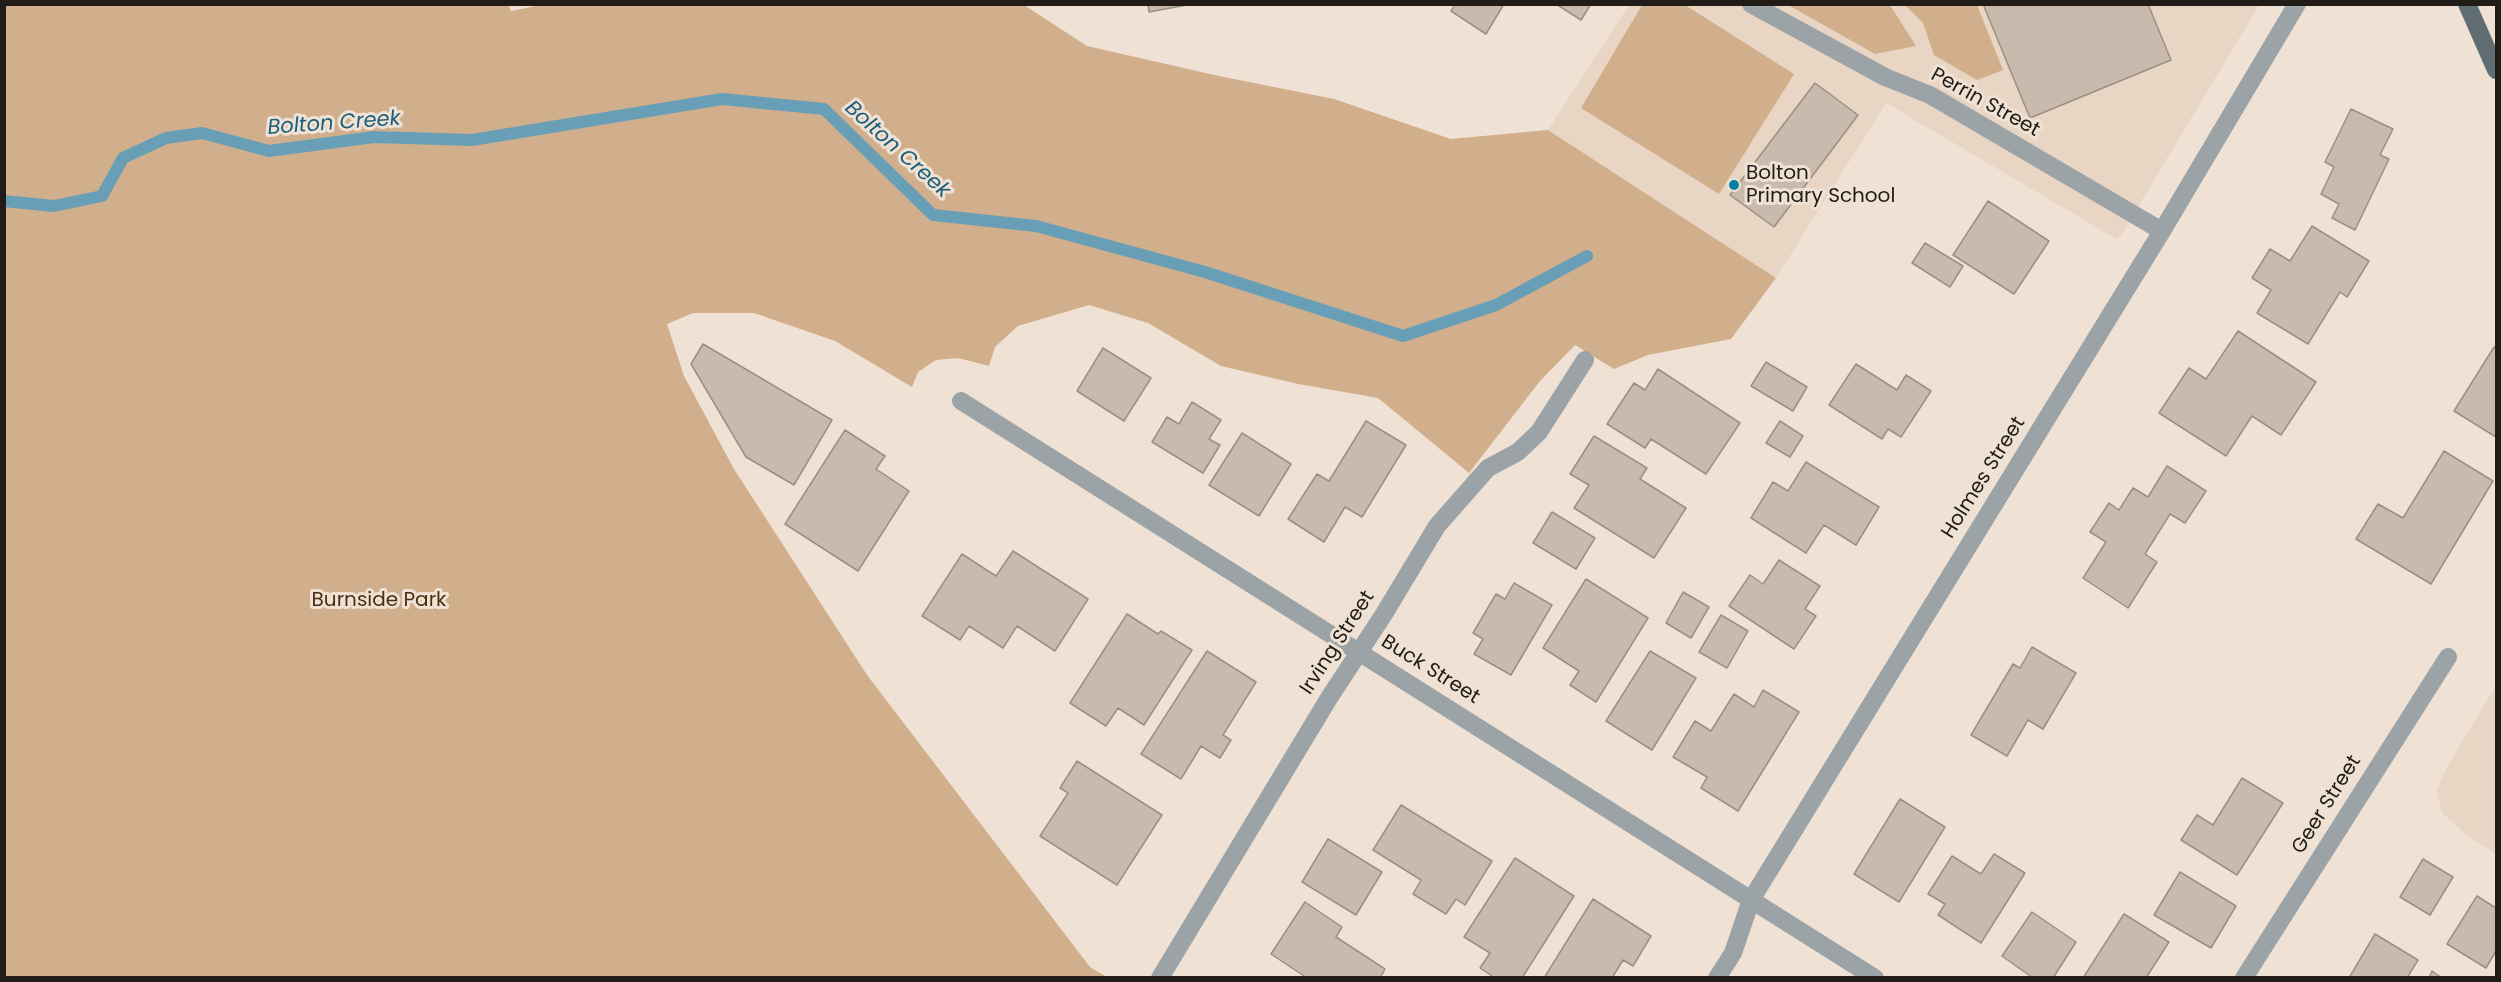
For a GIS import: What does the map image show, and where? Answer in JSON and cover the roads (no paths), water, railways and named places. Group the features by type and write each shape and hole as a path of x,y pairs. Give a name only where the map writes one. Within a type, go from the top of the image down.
{"main road":[{"path":"2467,4 2496,70"}],"street":[{"name":"Perrin Street","path":"1751,4 1885,77 1930,95 2162,231"},
{"name":"Holmes Street","path":"1717,978 1733,953 1751,900 2162,231 2297,4"},
{"name":"Irving Street","path":"1160,978 1358,651 1384,614 1437,526 1488,468 1518,452 1539,432 1585,360"},
{"name":"Buck Street","path":"961,401 1875,978"},
{"name":"Geer Street","path":"2244,978 2448,657"}],"waterway":[{"name":"Bolton Creek","path":"4,201 54,206 102,196 123,158 166,138 202,133 269,151 374,137 472,140 722,99 824,109 933,215 1036,226 1205,272 1403,336 1496,305 1587,256"}],"place":[{"name":"Bolton Primary School","path":"1734,185"}],"park label":[{"name":"Burnside Park","path":"379,601"}]}
